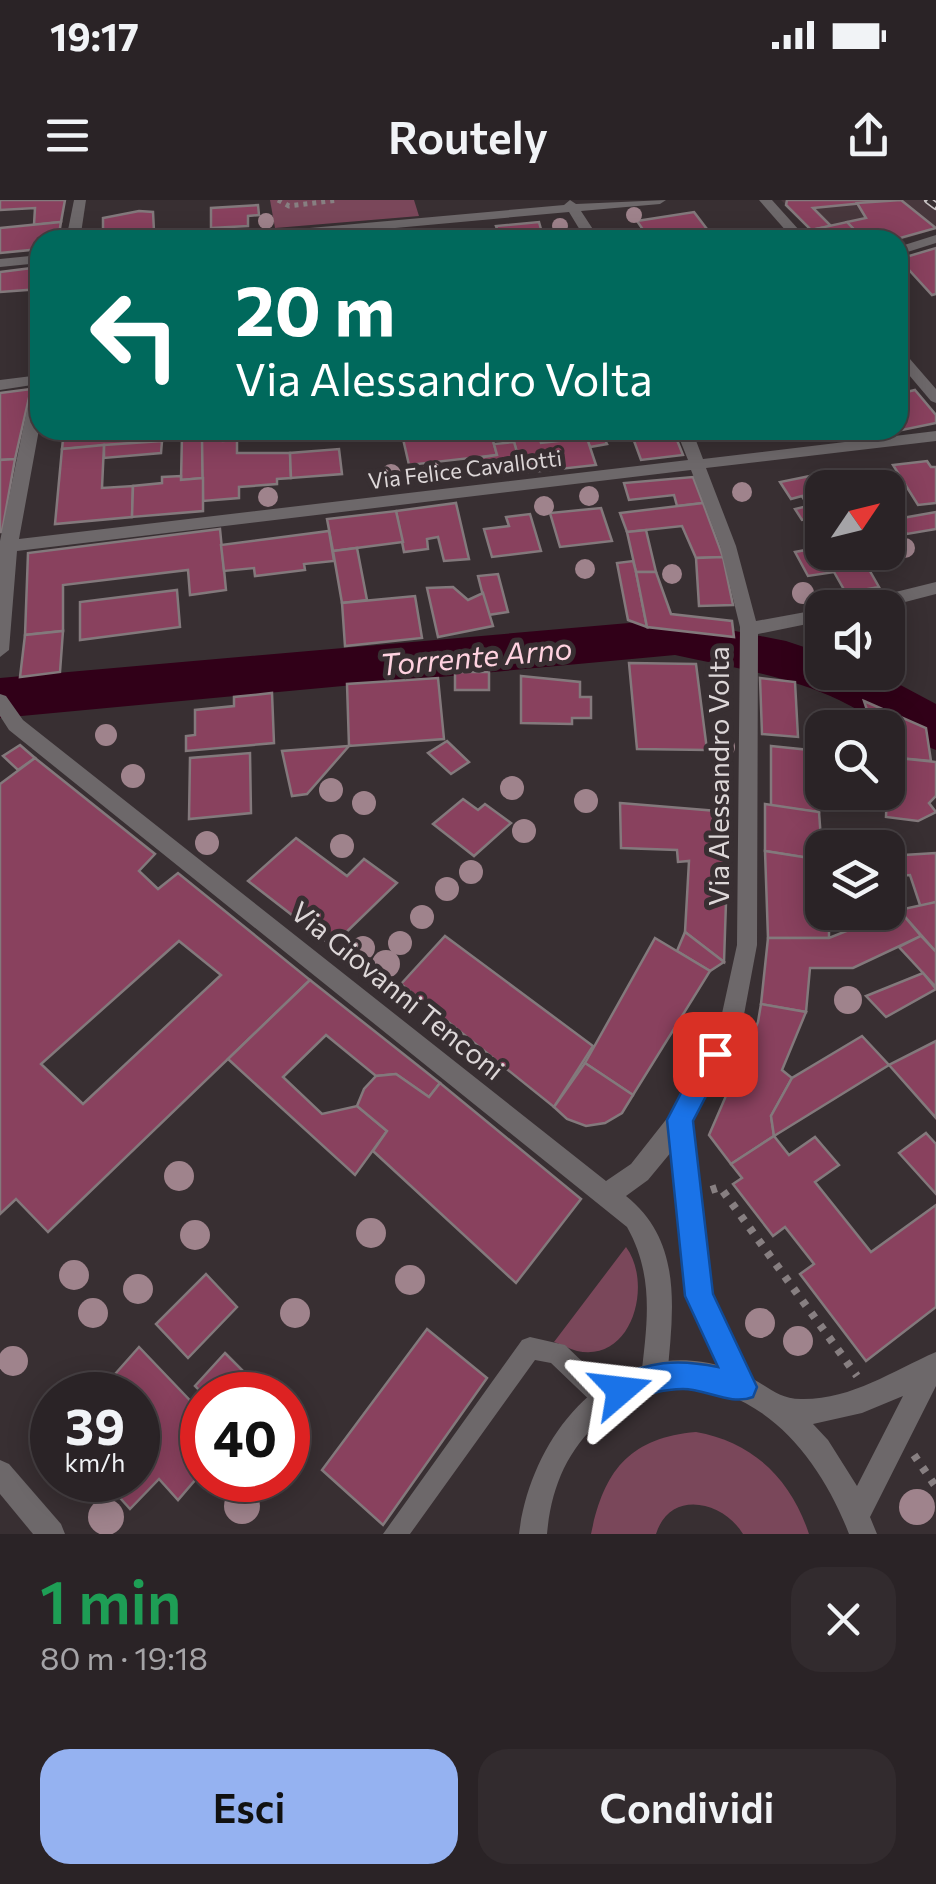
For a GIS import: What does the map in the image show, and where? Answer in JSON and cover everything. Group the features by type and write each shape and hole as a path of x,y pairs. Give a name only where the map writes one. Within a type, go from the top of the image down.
{"street":[{"path":"75,230 80,200"},
{"path":"321,230 660,200"},
{"path":"764,200 792,230"},
{"path":"571,205 587,230"},
{"path":"908,248 936,240"},
{"path":"0,262 30,260"},
{"path":"908,366 936,398"},
{"path":"0,385 30,383"},
{"path":"0,650 5,546 30,429"},
{"name":"Via Felice Cavallotti","path":"908,439 936,436"},
{"name":"Via Alessandro Volta","path":"607,1193 640,1174 680,1120 732,1020 747,945 748,633 728,546 688,440"},
{"name":"Via Felice Cavallotti","path":"5,546 902,440"},
{"path":"905,596 936,588"},
{"path":"748,633 805,619"},
{"name":"Via Giovanni Tenconi","path":"0,701 16,725 635,1218 652,1245 662,1278 654,1378"},
{"path":"680,1120 699,1296 743,1387"},
{"path":"782,1410 811,1412 870,1394 934,1367"},
{"path":"860,1524 899,1432 934,1367"},
{"path":"532,1527 545,1478 562,1442 586,1414 605,1398 654,1378 704,1376 743,1387 782,1410 827,1454 860,1524"},
{"path":"0,1474 51,1534"}],"lane":[{"path":"395,1534 530,1348 557,1354 605,1398"}],"path":[{"path":"278,200 289,206 338,200"},
{"path":"689,1196 720,1187 870,1394"},
{"path":"899,1432 936,1487"}],"shaded area":[{"path":"270,200 414,200 419,216 275,228"},
{"path":"781,200 936,200 936,229 908,238 908,230 810,230"},
{"path":"626,1247 638,1280 633,1317 624,1333 612,1345 596,1351 577,1351 554,1342"},
{"path":"696,1432 735,1444 767,1466 792,1496 809,1534 743,1534 723,1514 697,1505 673,1510 656,1534 591,1534 603,1492 623,1462 653,1442"}],"building":[{"path":"0,200 65,200 61,222 34,225 35,208 0,210"},
{"path":"787,200 895,200 813,208 831,226 811,230 786,205"},
{"path":"901,200 936,228 908,236 908,230 855,230 847,222 866,218 857,203"},
{"path":"258,205 259,215 248,216 248,226 211,228 211,208"},
{"path":"153,212 154,230 103,230 103,218"},
{"path":"694,212 708,230 643,230 637,221"},
{"path":"61,222 60,230 30,230 30,250 0,253 0,228"},
{"path":"539,222 541,230 497,230 496,226"},
{"path":"847,222 855,230 811,230"},
{"path":"936,248 936,294 932,295 908,269 908,256"},
{"path":"30,268 30,290 0,292 0,272"},
{"path":"30,389 15,459 0,460 0,393"},
{"path":"915,390 936,415 936,423 908,429 908,392"},
{"path":"63,440 162,440 162,441 62,449"},
{"path":"182,440 202,440 203,478 181,480"},
{"path":"202,440 237,440 237,453 290,453 291,478 277,479 277,484 239,487 239,498 203,501"},
{"path":"403,440 493,440 497,455 409,465"},
{"path":"513,440 588,440 596,465 523,473"},
{"path":"587,440 605,440 607,444 590,447"},
{"path":"634,440 677,440 683,455 641,460"},
{"path":"162,441 161,453 104,458 104,445"},
{"path":"514,442 523,473 482,477 477,458 497,455 494,444"},
{"path":"104,445 102,488 133,486 132,517 55,524 62,449"},
{"path":"339,449 342,474 291,478 290,453"},
{"path":"15,459 2,532 0,532 0,460"},
{"path":"927,461 936,467 936,503 918,505 905,484 905,470 896,470 893,465"},
{"path":"181,476 181,480 203,478 203,511 132,517 133,486"},
{"path":"693,477 703,503 677,506 674,495 629,500 624,483"},
{"path":"805,477 805,501 802,496 791,499 780,482"},
{"path":"456,503 469,559 444,561 438,537 427,539 428,549 404,552 396,511"},
{"path":"703,503 723,557 696,558 682,526 627,532 620,513"},
{"path":"805,507 805,520 802,520 795,509"},
{"path":"601,508 612,541 560,547 550,513"},
{"path":"396,511 403,542 333,551 327,519"},
{"path":"936,512 936,529 907,534 905,518"},
{"path":"530,514 541,551 492,557 484,529 509,526 506,517"},
{"path":"220,529 226,590 190,595 188,570 63,585 63,631 25,635 28,553"},
{"path":"646,530 656,572 636,572 627,532"},
{"path":"329,531 334,561 304,564 305,570 255,576 254,568 224,571 221,545"},
{"path":"357,548 367,600 342,603 333,551"},
{"path":"805,550 805,570 869,570 879,587 844,590 834,572 808,576 795,552"},
{"path":"723,557 733,605 699,606 696,558"},
{"path":"633,561 647,627 628,620 617,563"},
{"path":"636,572 656,572 671,614 732,621 734,637 647,627"},
{"path":"498,574 508,612 488,615 478,576"},
{"path":"453,587 468,600 483,593 493,626 438,637 427,588"},
{"path":"177,590 180,627 80,640 80,602"},
{"path":"415,596 422,638 345,646 342,603"},
{"path":"63,631 60,672 20,677 25,635"},
{"path":"629,663 696,664 707,750 637,749"},
{"path":"455,672 489,672 489,690 455,690"},
{"path":"521,676 580,682 580,697 591,697 591,718 572,718 572,724 521,723"},
{"path":"438,678 444,739 349,746 347,684"},
{"path":"760,678 795,682 798,737 762,734"},
{"path":"272,693 274,743 186,751 186,736 195,735 195,710 234,706 234,697"},
{"path":"864,701 885,710 867,710"},
{"path":"905,719 926,728 931,761 905,759"},
{"path":"447,741 469,762 451,774 428,753"},
{"path":"20,745 35,758 18,770 3,756"},
{"path":"349,746 307,794 292,796 282,751"},
{"path":"771,746 805,750 805,810 819,812 771,806"},
{"path":"250,753 251,813 189,819 190,758"},
{"path":"35,758 155,854 139,871 158,889 178,873 310,980 48,1232 16,1199 0,1214 0,784","holes":["179,941 221,975 83,1104 41,1064"]},
{"path":"905,759 936,762 936,796 929,803 936,812 918,821 886,817 886,810 905,810"},
{"path":"463,799 478,810 485,804 511,823 474,856 433,824"},
{"path":"620,803 729,812 724,962 685,932 689,861 678,862 677,850 621,848"},
{"path":"765,804 819,812 820,830 805,830 805,857 765,851"},
{"path":"296,838 347,876 364,859 397,883 332,946 248,881"},
{"path":"765,851 805,857 805,930 829,930 829,938 768,938"},
{"path":"936,853 936,902 921,908 910,875 905,875 905,855"},
{"path":"936,902 936,952 905,917 905,909"},
{"path":"905,917 921,936 853,968 810,968 806,1012 761,1004 768,938 829,938 849,930 905,930"},
{"path":"685,932 724,962 710,971 677,951"},
{"path":"445,936 593,1046 554,1107 401,984"},
{"path":"921,936 936,952 936,987 899,947"},
{"path":"655,938 710,971 633,1095 585,1063"},
{"path":"923,973 936,989 886,1017 866,996"},
{"path":"310,980 440,1083 429,1097 396,1074 376,1076 326,1035 283,1077 322,1114 357,1106 387,1131 355,1175 228,1059"},
{"path":"761,1004 806,1012 782,1070 792,1078 771,1116 774,1136 731,1164 709,1135 758,1022"},
{"path":"862,1036 889,1065 774,1136 771,1116 792,1078"},
{"path":"936,1041 936,1118 889,1065"},
{"path":"585,1063 633,1095 622,1113 605,1123 586,1126 567,1119 554,1107"},
{"path":"396,1074 429,1097 440,1083 581,1199 516,1283 373,1151 387,1131 357,1106 364,1089 376,1076"},
{"path":"926,1133 936,1144 936,1194 899,1153"},
{"path":"774,1136 789,1155 815,1137 839,1165 815,1182 871,1252 936,1205 936,1307 866,1361 800,1274 814,1264 785,1227 773,1236 733,1184 742,1178 731,1164"},
{"path":"206,1274 237,1307 188,1358 156,1324"},
{"path":"427,1329 487,1378 383,1525 322,1470"},
{"path":"139,1347 180,1390 178,1500 160,1480 160,1372 117,1372"},
{"path":"225,1353 244,1372 208,1372"}],"waterway":[{"name":"Torrente Arno","path":"0,698 675,637 786,660 857,686 936,729"}],"railway":[{"path":"928,200 936,206"}],"route":[{"path":"621,1390 645,1380 684,1374 743,1387 699,1296 680,1120 715,1054"}]}
